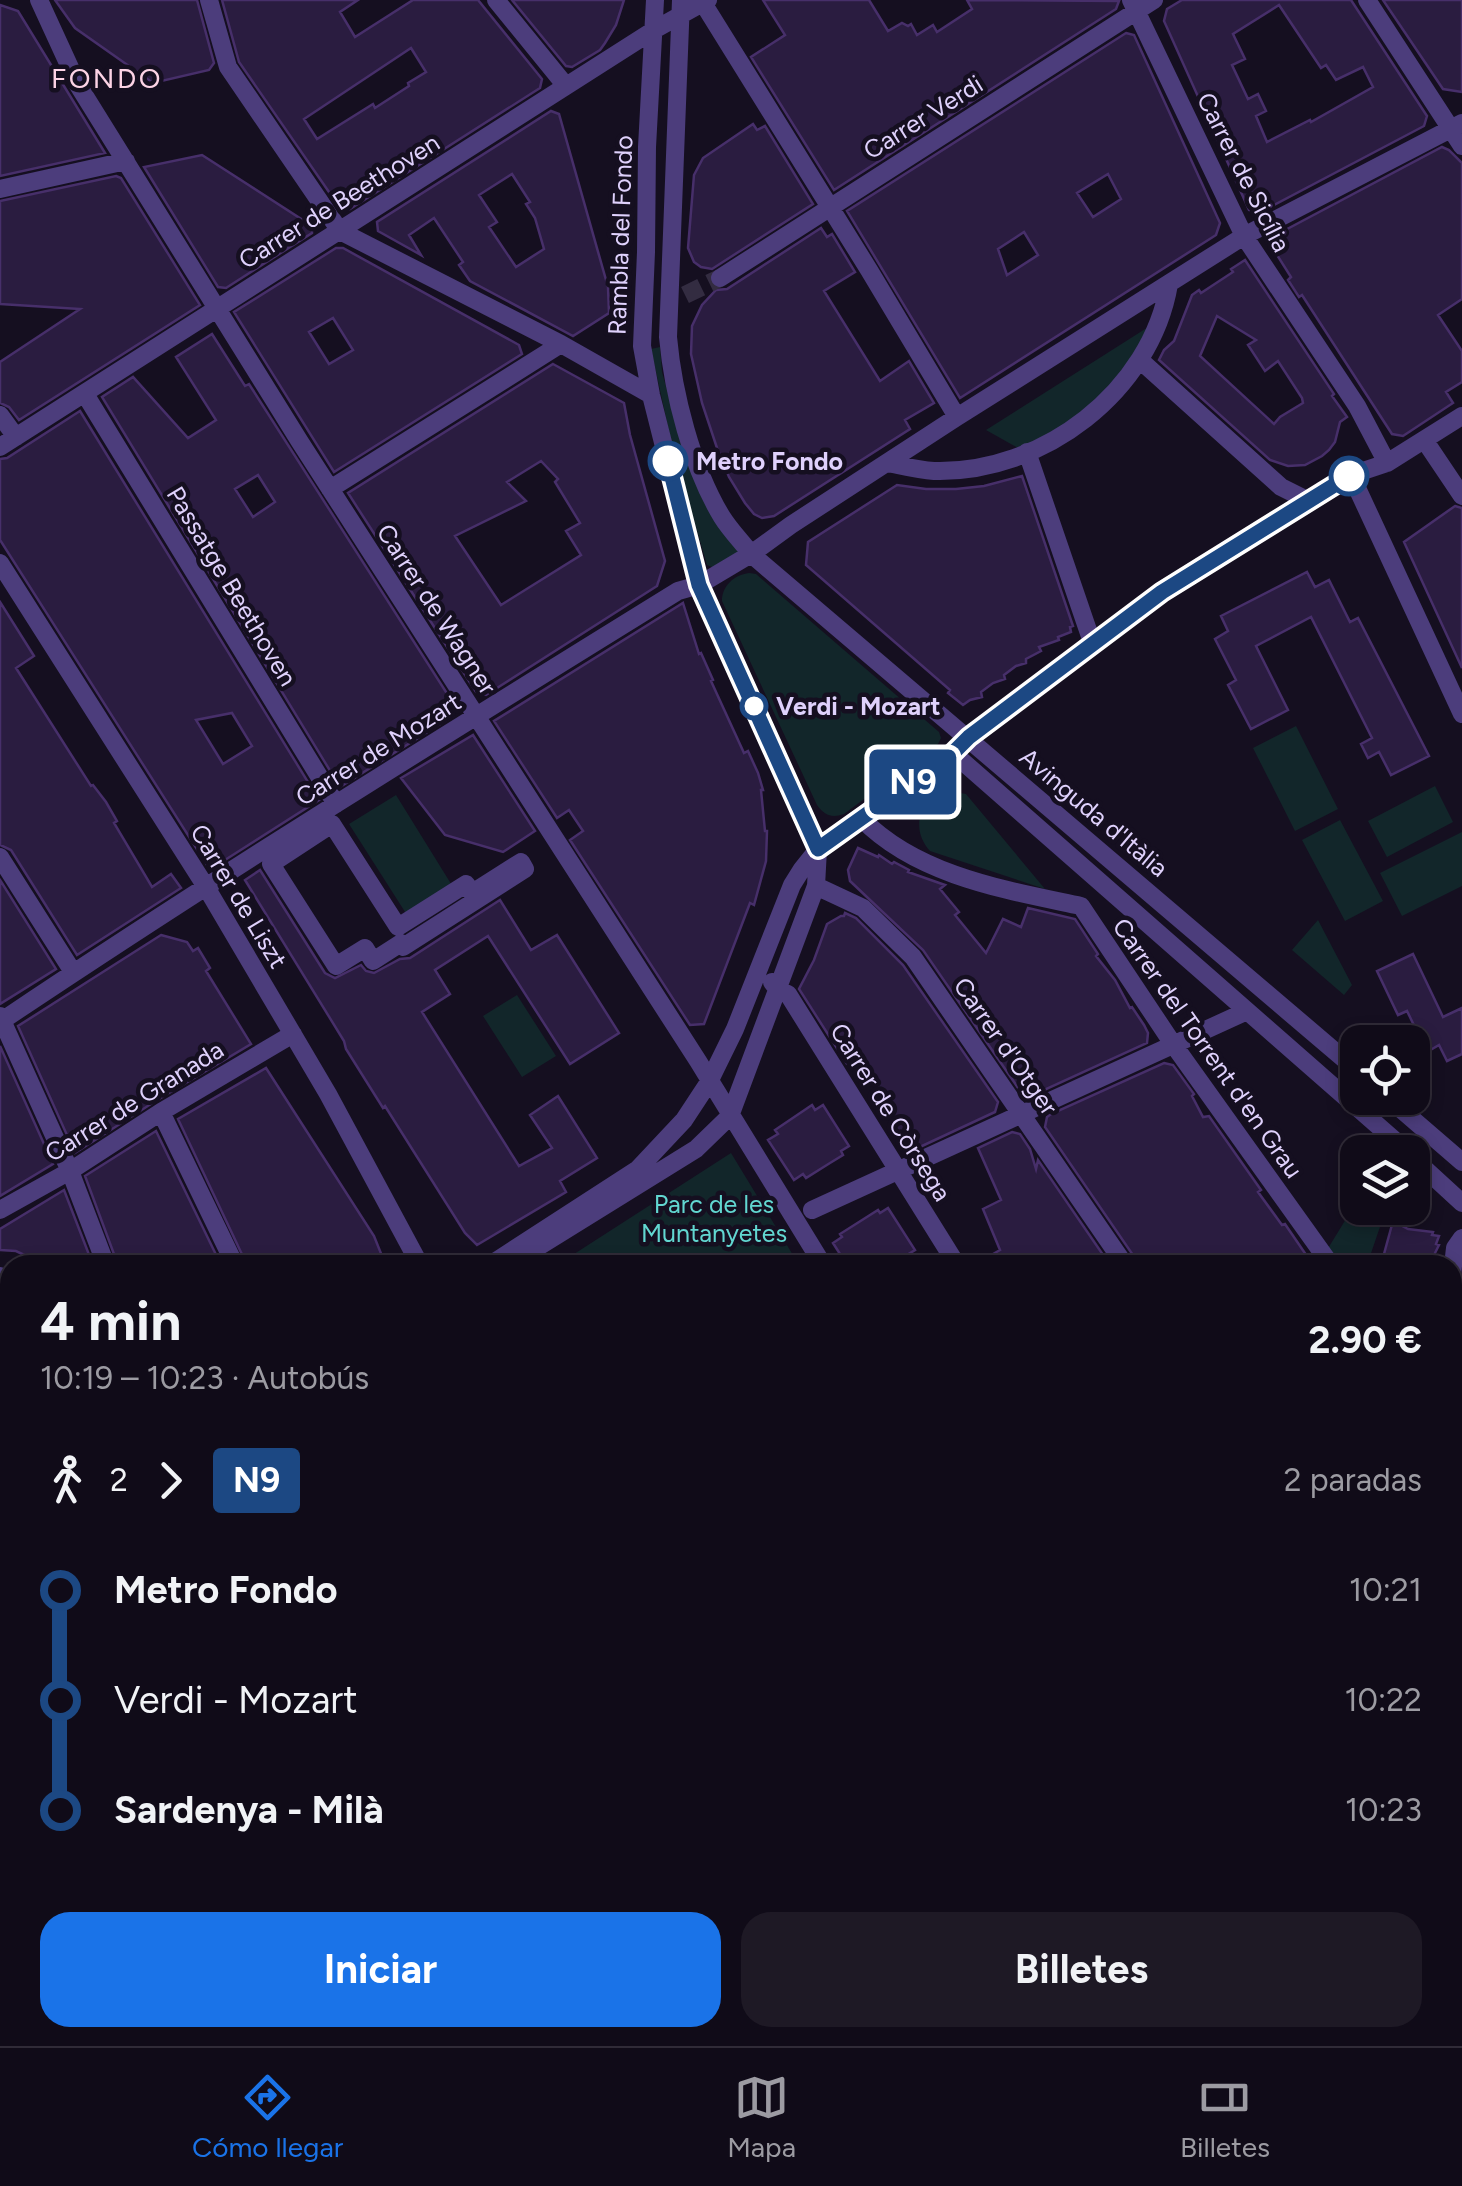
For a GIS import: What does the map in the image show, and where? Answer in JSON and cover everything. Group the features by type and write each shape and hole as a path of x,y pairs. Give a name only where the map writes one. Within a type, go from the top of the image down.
{"street":[{"name":"Carrer de Wagner","path":"39,0 78,84 330,490 817,1255"},
{"path":"209,0 228,67 340,230 651,395"},
{"path":"496,0 566,86"},
{"name":"Rambla del Fondo","path":"655,0 642,346 651,395 699,585 818,849"},
{"name":"Carrer Verdi","path":"720,278 1134,6 1154,0"},
{"path":"1367,0 1457,126 1462,146"},
{"path":"705,2 957,417"},
{"name":"Carrer de Beethoven","path":"8,442 654,30 681,7 705,2"},
{"name":"Carrer de Sicília","path":"1134,6 1244,236 1357,406 1387,463"},
{"name":"Rambla del Fondo","path":"681,7 677,299 670,362 699,467 722,517 752,554"},
{"name":"Carrer de Mozart","path":"1,1019 476,716 678,591 699,585 752,554 957,417 1244,236 1457,126"},
{"path":"0,189 126,161"},
{"path":"888,463 946,470 1027,452 1055,438 1093,412 1127,380 1155,334 1169,284"},
{"path":"643,306 677,299"},
{"path":"330,490 560,344"},
{"path":"1141,360 1281,487 1310,501"},
{"name":"Passatge Beethoven","path":"86,394 336,804"},
{"path":"0,415 8,442"},
{"path":"505,1255 638,1169 684,1120 710,1082 735,1029 792,885 818,849 953,753 1162,592 1351,475 1387,463 1462,416"},
{"path":"1425,440 1462,496"},
{"path":"1027,452 1093,644"},
{"path":"1351,475 1462,714"},
{"name":"Avinguda d'Itàlia","path":"752,554 1340,1056"},
{"name":"Carrer de Liszt","path":"0,563 206,887 293,1034 415,1255"},
{"name":"Avinguda d'Itàlia","path":"953,753 1388,1135"},
{"name":"Carrer del Torrent d'en Grau","path":"862,819 879,836 954,874 1080,906 1324,1255"},
{"path":"332,824 398,927 466,884 472,893 521,862 525,869 403,947 400,944 373,961 365,948 336,966 271,864 332,824"},
{"path":"525,1255 696,1149 730,1116 816,886 818,849"},
{"path":"0,856 72,972"},
{"name":"Carrer d'Otger","path":"816,886 863,908 914,957 1118,1255"},
{"path":"778,990 771,972 783,937 780,919"},
{"name":"Carrer de Còrsega","path":"778,990 788,994 951,1255"},
{"path":"812,1210 1248,1011"},
{"path":"1,1019 70,1171 102,1255"},
{"name":"Carrer de Granada","path":"0,1210 293,1034"},
{"path":"161,1112 230,1255"},
{"path":"1408,1115 1462,1162"},
{"name":"Avinguda d'Itàlia","path":"1430,1173 1462,1203"}],"green space":[{"path":"1153,324 1118,381 1071,422 1020,449 986,430"},
{"path":"660,347 662,372 682,445 739,545 738,554 717,569 707,565 672,445 651,349"},
{"path":"749,573 756,574 939,732 938,744 844,814 829,815 817,805 722,601 730,582"},
{"path":"1296,726 1338,809 1295,831 1253,748"},
{"path":"1435,786 1453,822 1387,857 1368,821"},
{"path":"947,791 966,794 1045,889 930,851 920,833 921,816 930,801"},
{"path":"396,795 453,887 407,915 349,824"},
{"path":"1340,820 1383,901 1345,921 1302,840"},
{"path":"1462,832 1462,886 1402,916 1380,873"},
{"path":"1318,920 1352,985 1344,995 1292,950"},
{"path":"517,995 556,1056 522,1077 483,1016"},
{"name":"Parc de les Muntanyetes","path":"731,1153 793,1255 573,1255"},
{"path":"1342,1225 1381,1225 1370,1255 1333,1255 1327,1250"}],"building":[{"path":"55,0 197,0 214,63 209,70 153,83 75,28"},
{"path":"222,0 358,0 340,12 355,37 413,0 478,0 542,79 540,88 350,209 344,209 239,62","holes":["411,48 426,72 375,108 373,104 317,139 304,119"]},
{"path":"512,0 624,0 616,25 600,50 572,67 566,66"},
{"path":"763,0 869,0 888,31 902,23 911,24 917,35 933,25 937,32 972,9 967,0 1119,1 1116,9 834,190 751,57 785,35"},
{"path":"1182,0 1351,0 1427,116 1424,126 1259,213 1249,210 1164,21 1167,9","holes":["1279,5 1321,68 1326,65 1336,80 1363,67 1373,87 1267,142 1256,116 1266,111 1258,94 1248,99 1232,65 1245,59 1233,34"]},
{"path":"1383,0 1462,0 1462,92 1443,89"},
{"path":"0,5 18,11 105,153 0,176"},
{"path":"1126,33 1134,35 1220,223 1216,235 960,398 847,211","holes":["1108,174 1121,199 1093,217 1077,193","1024,232 1038,255 1007,275 998,249"]},
{"path":"551,111 559,114 608,287 609,313 573,336 470,281 459,265 463,262 434,218 409,235 421,255 378,231 377,222","holes":["512,174 530,202 526,204 535,218 544,249 516,267 489,227 497,222 479,195"]},
{"path":"753,124 757,130 765,126 813,204 712,269 701,267 688,248 694,175 703,158"},
{"path":"1442,147 1462,163 1462,299 1438,315 1462,351 1462,382 1446,392 1453,403 1403,436 1392,434 1302,295 1299,297 1288,280 1291,277 1272,247 1274,236"},
{"path":"202,155 312,226 312,233 226,288 218,287 144,167"},
{"path":"121,178 200,305 19,420 9,407 0,403 0,362 80,309 0,304 0,201"},
{"path":"821,228 827,237 832,234 855,272 824,291 880,381 909,361 934,403 905,420 910,429 774,516 762,518 745,503 717,448 691,354 692,326 702,305 716,290 727,289"},
{"path":"336,248 343,248 519,345 522,354 334,472 234,312","holes":["333,318 353,350 329,364 309,332"]},
{"path":"1245,260 1347,417 1340,422 1329,450 1305,465 1288,466 1270,460 1159,360 1174,341 1192,295 1233,272 1231,269","holes":["1217,316 1256,340 1248,345 1265,371 1278,361 1302,398 1303,403 1274,424 1200,356"]},
{"path":"212,334 245,386 249,384 455,706 453,716 340,787 102,397 133,377 188,438 216,420 176,357","holes":["258,475 275,502 253,517 235,489"]},
{"path":"553,364 624,403 665,561 657,586 486,695 476,692 348,493","holes":["541,461 558,479 555,482 580,523 566,531 581,555 501,605 455,536 526,501 507,482"]},
{"path":"80,411 319,800 214,867 207,865 0,540 0,459","holes":["232,713 252,746 223,764 196,720"]},
{"path":"1022,476 1073,626 1071,632 1039,647 1041,651 1026,659 1026,663 981,692 982,697 963,705 806,565 808,542 897,485 956,489"},
{"path":"1455,506 1462,508 1462,668 1404,542"},
{"path":"1307,572 1315,587 1329,580 1350,622 1358,618 1429,756 1391,775 1379,752 1368,758 1361,744 1372,738 1311,617 1256,646 1288,710 1251,729 1228,685 1236,680 1215,639 1228,631 1221,616"},
{"path":"0,602 34,656 16,668 91,786 106,802 152,887 171,874 181,888 77,955 11,850 0,845"},
{"path":"683,603 699,654 744,753 748,751 758,773 767,831 766,861 754,905 750,903 704,1024 690,1025 570,840 583,831 569,810 557,818 494,721"},
{"path":"473,735 535,831 503,852 445,835 401,778"},
{"path":"858,848 945,885 940,889 959,912 955,915 986,953 1003,919 1021,927 1028,908 1075,919 1144,1025 1147,1043 1029,1097 1023,1095 923,950 850,881 848,870"},
{"path":"260,870 325,973 335,978 361,965 374,973 410,958 500,900 531,950 557,935 619,1033 570,1064 488,936 435,970 450,994 422,1012 519,1166 552,1148 530,1115 558,1096 597,1158 560,1181 566,1192 477,1245 465,1233 346,1049 245,880"},
{"path":"0,880 56,969 0,1004"},
{"path":"845,913 856,918 903,965 998,1102 995,1112 907,1153 871,1071 847,1064 799,989 827,924"},
{"path":"161,935 187,942 193,951 198,948 210,968 206,971 251,1044 75,1153 18,1026"},
{"path":"1413,954 1443,1017 1462,1008 1462,1054 1447,1061 1439,1045 1430,1050 1430,1025 1414,1025 1407,1011 1398,1015 1377,971"},
{"path":"0,1046 53,1164 0,1196"},
{"path":"1164,1063 1173,1065 1194,1094 1203,1117 1209,1116 1261,1190 1258,1192 1306,1255 1133,1255 1045,1127 1051,1114"},
{"path":"266,1068 374,1236 382,1255 242,1255 178,1119"},
{"path":"812,1105 815,1110 823,1105 849,1146 841,1151 843,1155 806,1178 803,1174 794,1180 768,1140 778,1134 775,1130"},
{"path":"156,1131 216,1255 114,1255 85,1176"},
{"path":"1012,1132 1020,1134 1036,1169 1038,1160 1103,1255 991,1255 1000,1250 983,1209 1001,1200 978,1148"},
{"path":"64,1190 89,1255 24,1255 0,1250 0,1229"},
{"path":"888,1208 915,1250 907,1255 841,1255 833,1243 842,1237 840,1234 878,1210 880,1213"},
{"path":"1392,1225 1439,1236 1434,1255 1384,1255"}],"tunnel":[{"path":"685,295 720,278"}],"bus line":[{"name":"N9","path":"668,461 699,585 818,849 953,753 1162,592 1349,476"}],"place":[{"name":"Metro Fondo","path":"668,461"},
{"name":"Verdi - Mozart","path":"754,706"}],"district":[{"name":"FONDO","path":"107,78"}]}
